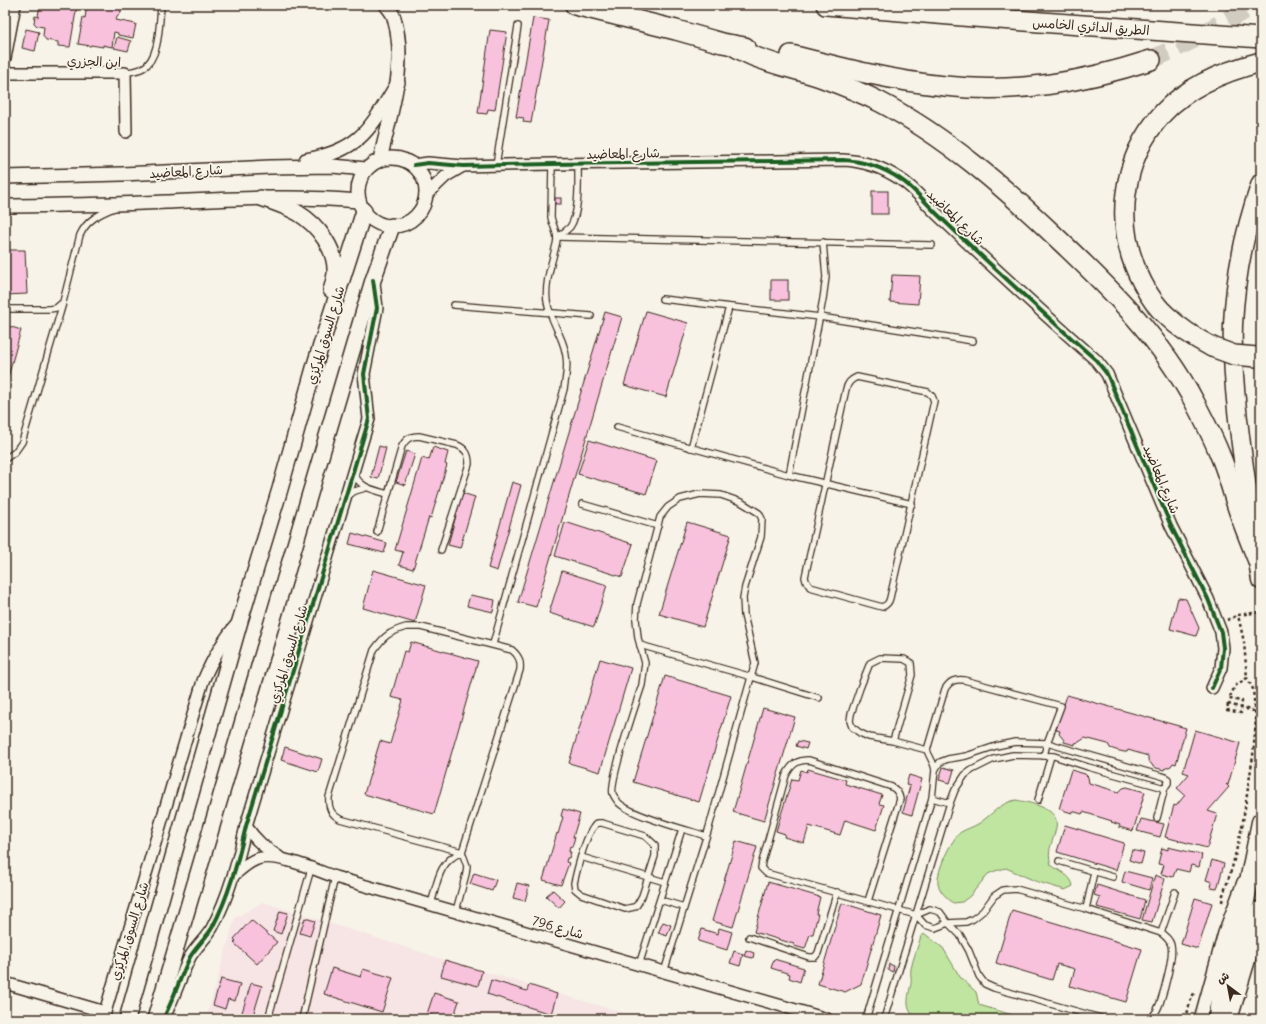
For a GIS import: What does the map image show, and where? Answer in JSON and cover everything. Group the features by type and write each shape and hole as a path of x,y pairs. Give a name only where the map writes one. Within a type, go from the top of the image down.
{"highway":[{"path":"575,5 732,45 768,50 912,82 946,86 1015,88 1050,85 1084,79 1150,60"},
{"name":"الطريق الدائري الخامس","path":"826,5 1261,38"},
{"path":"732,45 753,56 824,78 852,89 885,105 930,131 1029,211 1090,269 1147,330 1168,358 1194,401 1220,455 1241,518 1258,560"},
{"path":"1259,357 1234,355 1212,347 1187,333 1166,315 1148,294 1135,269 1127,242 1124,214 1126,186 1134,160 1146,134 1163,112 1187,92 1209,79 1234,69 1261,62"},
{"path":"1261,183 1246,232 1240,260 1233,325 1233,362 1240,442 1261,580"},
{"path":"1218,1019 1220,996 1244,906 1261,822"},
{"path":"1228,1019 1261,910"}],"main road":[{"path":"261,198 299,213 315,227 330,248 335,274 316,361"},
{"name":"شارع السوق المركزي","path":"127,1019 240,621 362,206"},
{"name":"شارع السوق المركزي","path":"155,1019 373,280 392,226"}],"street":[{"path":"5,58 15,5"},
{"path":"380,160 398,83 399,43 394,16 386,5"},
{"name":"ابن الجزري","path":"5,73 125,73 126,132"},
{"path":"270,167 327,156 352,144 373,124 398,83"},
{"path":"391,157 403,159 414,165 421,173 426,183 427,194 425,204 419,213 412,220 392,226 376,222 369,217 362,206 358,193 359,184 366,170 372,164 391,157"},
{"name":"شارع المعاضيد","path":"414,165 428,163 463,166 496,166 552,164 855,161 868,163 882,168 901,179 915,191 936,214 1096,360 1107,374 1171,526 1208,599 1221,632 1223,648 1221,668 1212,688"},
{"name":"شارع المعاضيد","path":"5,178 270,167 332,166 366,170"},
{"path":"427,194 446,176 463,166"},
{"path":"5,206 123,204 309,197 362,206"},
{"name":"شارع السوق المركزي","path":"163,1019 182,973 191,955 211,929 234,875 246,826 369,419 364,374 377,308 373,280"},
{"name":"شارع السوق المركزي","path":"104,1016 203,681 222,643 240,621"},
{"name":"شارع 796","path":"246,826 259,843 283,859 335,877 827,1019"},
{"path":"1200,1019 1234,902 1254,854"},
{"name":"شارع 796","path":"234,875 256,859 267,857 283,859"},
{"path":"5,983 104,1016"}],"lane":[{"path":"125,73 143,68 152,60 157,45 161,7"},
{"path":"496,166 518,26"},
{"path":"493,644 568,371 563,342 550,313 547,302 547,290 557,237 551,217 552,164"},
{"path":"557,237 564,233 574,220 576,212 578,164"},
{"path":"5,459 15,452 22,442 63,302 80,235 84,227 92,220 101,214 123,204"},
{"path":"557,237 932,245"},
{"path":"789,475 823,299 826,277 823,242"},
{"path":"662,299 820,317 973,341"},
{"path":"5,309 49,309 56,308 63,302"},
{"path":"454,306 591,316"},
{"path":"691,448 729,307"},
{"path":"863,377 922,390 928,392 932,396 934,401 912,504 889,602 886,605 882,607 814,588 806,581 805,576 846,389 851,379 863,377"},
{"path":"617,427 789,475 912,504"},
{"path":"377,532 402,446 408,438 419,436 457,445 467,452 469,464 441,550"},
{"path":"354,470 358,481 365,488 388,494"},
{"path":"346,498 355,491 365,488"},
{"path":"664,972 706,836 755,663 744,615 743,598 761,537 762,519 759,513 741,502 721,495 695,495 680,499 668,507 660,517 637,604 636,619 638,638 645,663 642,686 613,786 613,795 623,806 635,813 706,836"},
{"path":"582,504 658,526"},
{"path":"456,911 467,870 462,852 520,670 521,662 518,655 512,650 493,644 421,627 406,627 393,631 382,639 374,650 328,804 334,816 340,819 462,852"},
{"path":"640,644 819,698"},
{"path":"893,741 912,675 911,664 904,659 880,658 870,664 860,688 851,714 850,721 852,727 860,734 927,750"},
{"path":"866,1019 932,798 935,770 934,763 928,757 927,750 945,689 952,681 958,679 1061,706 1047,743 1044,756"},
{"path":"935,770 940,762 966,756 996,746 1015,742 1047,743 1166,778 1168,783 1165,787 1157,818"},
{"path":"884,1019 950,803 955,790 965,775 978,766 1014,755 1051,756 1165,787"},
{"path":"1038,800 1051,756"},
{"path":"868,901 900,799 899,794 892,787 810,760 801,760 794,763 786,775 762,862 761,868 766,873 916,915 925,924 935,928 948,923 966,922 973,919 983,911 994,896 1003,890 1016,889 1161,933 1169,939 1172,949 1171,958 1160,1004 1150,1019"},
{"path":"932,798 950,803"},
{"path":"598,823 645,836 654,845 655,856 648,877 638,905 625,909 577,892 574,887 587,838 593,827 598,823"},
{"path":"639,965 682,829"},
{"path":"431,904 442,868 453,856 462,852"},
{"path":"582,857 665,882"},
{"path":"1059,861 1113,877"},
{"path":"268,1019 311,869"},
{"path":"1086,909 1094,872"},
{"path":"303,1019 335,877"},
{"path":"749,937 809,957 814,957 818,953 837,892"},
{"path":"1161,933 1175,892"},
{"path":"660,900 684,907"},
{"path":"916,915 930,909 940,912 960,935 969,951 979,976 985,984 994,988 1104,1019"}],"path":[{"path":"1218,624 1238,616 1261,612"},
{"path":"1221,907 1242,827 1253,756 1256,720 1253,689 1247,678 1244,642 1238,616"},
{"path":"1247,678 1235,686 1230,699 1242,701 1240,713 1227,710 1228,704 1261,713"},
{"path":"1186,1019 1190,1002 1195,990"}],"shaded area":[{"path":"263,902 445,960 644,1019 206,1019 235,918"}],"green space":[{"path":"1016,800 1045,808 1054,815 1056,824 1049,852 1051,865 1065,874 1072,882 1073,886 1065,890 1035,881 1006,868 988,874 970,896 962,902 953,903 942,892 938,884 938,879 945,856 953,841 961,832 983,821 1005,804"},
{"path":"925,934 943,948 960,977 976,992 979,1005 1026,1019 920,1019 911,1013 908,999 911,971 921,936"}],"building":[{"path":"42,5 77,5 70,47 58,46 58,42 46,40 43,36 44,27 37,26 34,23 35,16 38,17 39,10 42,8"},
{"path":"87,5 119,5 121,12 117,16 116,20 136,24 133,38 118,35 118,33 114,32 112,47 103,45 103,47 78,44"},
{"path":"533,18 549,20 531,123 523,122 524,118 516,117"},
{"path":"26,29 39,32 35,51 22,48"},
{"path":"490,30 507,32 495,110 488,109 487,114 478,113"},
{"path":"117,37 131,41 128,51 114,48"},
{"path":"872,191 888,191 888,214 872,214"},
{"path":"555,198 561,198 561,204 555,204"},
{"path":"5,250 25,250 27,294 5,295"},
{"path":"892,275 920,276 918,304 890,302"},
{"path":"771,280 788,280 788,300 771,300"},
{"path":"646,311 688,323 666,397 624,385"},
{"path":"605,312 622,317 536,607 518,602"},
{"path":"5,325 21,330 5,388"},
{"path":"589,440 657,461 646,494 578,474"},
{"path":"379,446 386,448 378,479 371,477"},
{"path":"433,447 448,452 445,464 447,465 431,518 429,517 413,569 399,565 403,552 395,550 422,458 429,460"},
{"path":"406,451 415,454 405,485 396,482"},
{"path":"512,482 521,485 497,571 488,568"},
{"path":"462,493 475,497 460,548 448,545"},
{"path":"565,522 633,544 622,577 555,556"},
{"path":"687,522 731,535 703,627 659,614"},
{"path":"352,533 387,543 384,553 349,544"},
{"path":"373,570 426,585 415,623 363,608"},
{"path":"562,571 607,585 594,627 549,613"},
{"path":"470,595 495,600 493,612 467,606"},
{"path":"1178,598 1186,599 1199,628 1196,636 1170,629"},
{"path":"411,642 478,661 434,814 364,794 380,741 390,744 403,700 391,697 404,651 408,652"},
{"path":"600,659 631,668 600,772 569,763"},
{"path":"665,676 731,696 699,802 633,782"},
{"path":"1067,695 1186,728 1176,764 1173,763 1164,770 1153,767 1148,760 1148,756 1128,750 1127,752 1124,752 1116,750 1110,748 1108,744 1085,738 1075,743 1075,745 1064,742 1059,734 1060,731 1056,730"},
{"path":"763,708 795,717 764,821 733,812"},
{"path":"1195,730 1240,743 1228,785 1226,784 1229,787 1208,811 1217,814 1207,848 1165,837 1174,805 1176,806 1185,795 1177,788 1189,774 1183,772"},
{"path":"798,741 808,743 806,749 796,746"},
{"path":"285,747 322,759 318,772 281,760"},
{"path":"943,767 954,770 950,783 939,780"},
{"path":"808,769 846,780 845,784 882,795 879,804 884,805 876,830 845,820 840,835 809,826 804,843 784,837 785,834 776,831 792,779 798,780 801,770 807,772"},
{"path":"1071,770 1085,774 1088,777 1089,783 1119,792 1123,788 1127,787 1145,792 1133,831 1119,827 1120,825 1111,822 1112,821 1083,812 1082,814 1072,811 1072,813 1059,809"},
{"path":"909,775 922,779 912,815 903,812 910,786 906,785"},
{"path":"563,809 580,814 573,837 575,837 572,847 570,846 569,852 571,852 566,862 569,863 561,885 543,880 563,817 561,816"},
{"path":"1141,819 1164,824 1160,837 1137,831"},
{"path":"1065,825 1124,843 1116,870 1057,852"},
{"path":"736,841 757,847 733,927 712,921"},
{"path":"1168,847 1202,855 1199,867 1191,865 1189,872 1176,869 1173,877 1161,874 1164,865 1158,864 1162,848 1168,850"},
{"path":"1132,850 1144,853 1141,864 1129,860"},
{"path":"1212,860 1224,864 1217,889 1211,888 1212,882 1206,880"},
{"path":"1125,871 1152,878 1149,890 1122,882"},
{"path":"474,873 496,880 492,891 470,884"},
{"path":"1155,875 1165,879 1152,922 1142,920"},
{"path":"768,882 820,897 813,934 810,934 805,949 794,946 794,944 754,932"},
{"path":"517,883 529,886 525,901 513,898"},
{"path":"1097,885 1145,900 1140,919 1097,907 1100,897 1094,895"},
{"path":"553,890 565,901 559,908 546,896"},
{"path":"1195,898 1212,903 1198,949 1181,944"},
{"path":"842,903 881,915 861,984 845,992 818,984"},
{"path":"1012,910 1142,949 1126,1002 1070,986 1075,969 1057,964 1052,980 996,963"},
{"path":"280,911 288,913 281,934 273,931"},
{"path":"305,918 315,921 310,936 300,933"},
{"path":"251,920 277,942 257,964 234,943 236,941 234,939"},
{"path":"663,922 671,925 667,936 658,933"},
{"path":"719,928 732,932 727,950 698,941 702,929 718,934"},
{"path":"746,950 754,953 753,958 744,956"},
{"path":"734,951 743,954 740,966 730,963"},
{"path":"774,959 804,968 800,982 789,978 790,974 771,968"},
{"path":"445,960 482,971 478,986 441,976"},
{"path":"889,964 894,966 893,972 888,970"},
{"path":"332,968 361,977 363,969 393,978 382,1012 324,994"},
{"path":"221,979 240,984 235,1001 228,999 225,1009 213,1005"},
{"path":"491,980 527,991 529,985 557,994 551,1014 487,994"},
{"path":"251,983 262,986 252,1019 240,1019"},
{"path":"434,993 459,1001 453,1019 444,1019 427,1014"}],"tunnel":[{"path":"1151,60 1194,39 1253,5"}],"cycle path":[{"path":"414,165 428,163 463,166 843,160 873,165 905,182 941,218 1096,360 1107,374 1171,526 1208,599 1221,632 1223,648 1221,668 1212,688"},
{"path":"163,1019 190,957 212,928 228,891 246,826 369,419 364,374 377,308 373,280"}]}
